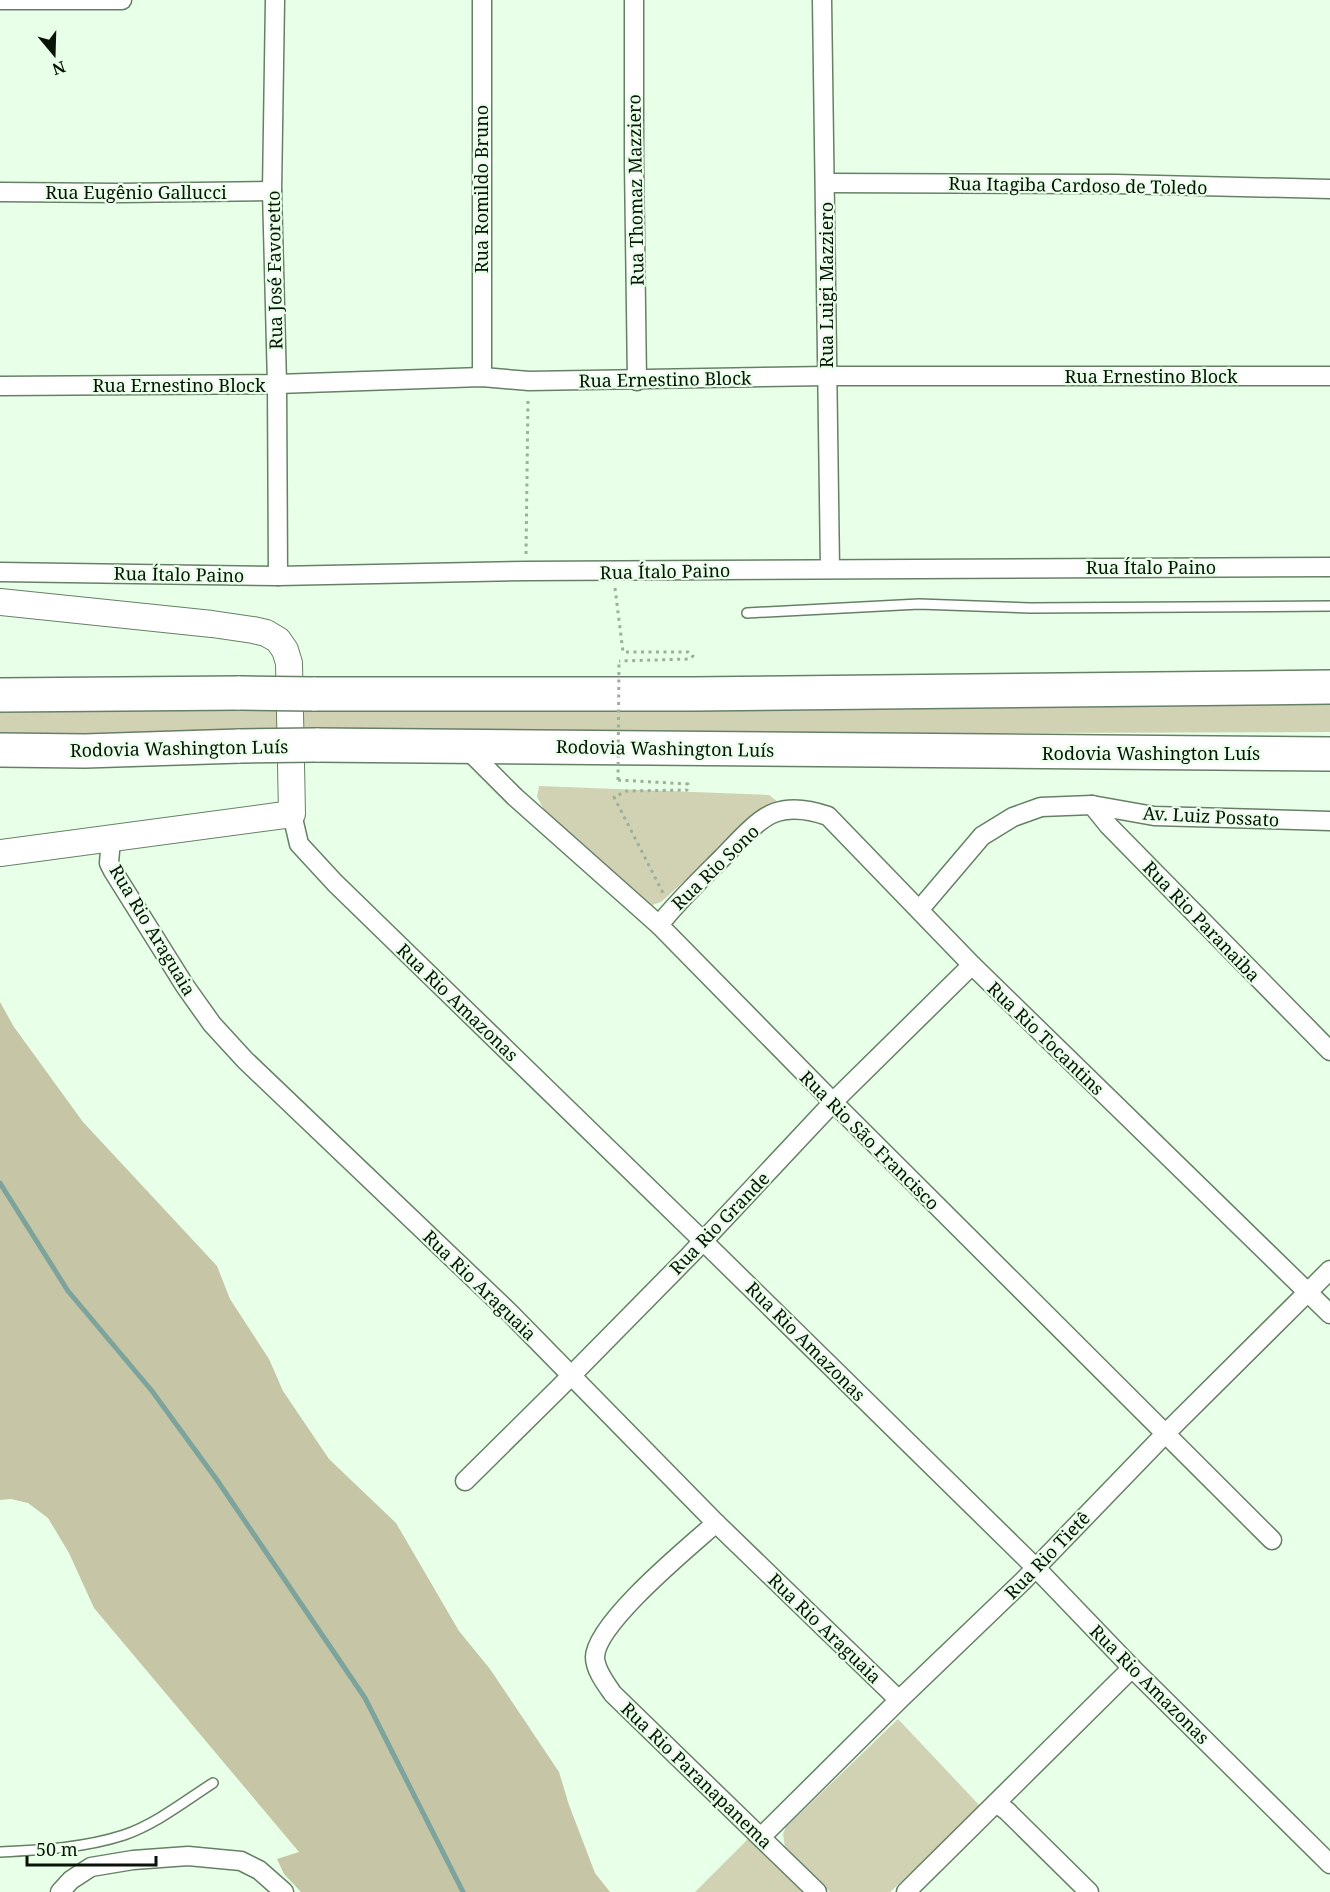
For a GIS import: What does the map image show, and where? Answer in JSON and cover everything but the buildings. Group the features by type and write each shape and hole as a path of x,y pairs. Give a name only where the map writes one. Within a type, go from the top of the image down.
{"highway":[{"path":"0,695 693,694 1330,687"},
{"path":"0,689 83,694"},
{"name":"Rodovia Washington Luís","path":"0,750 86,751 316,745 1330,754"},
{"path":"0,763 33,762 86,751"}],"street":[{"path":"0,0 122,0"},
{"name":"Rua José Favoretto","path":"275,0 272,191 277,384 278,576"},
{"name":"Rua Romildo Bruno","path":"482,0 482,377"},
{"name":"Rua Thomaz Mazziero","path":"634,0 638,381"},
{"name":"Rua Luigi Mazziero","path":"822,0 830,569"},
{"name":"Rua Itagiba Cardoso de Toledo","path":"825,183 1116,184 1330,189"},
{"name":"Rua Eugênio Gallucci","path":"0,192 272,191"},
{"name":"Rua Ernestino Block","path":"0,386 277,384 482,377 529,381 638,381 827,376 1330,376"},
{"name":"Rua Ítalo Paino","path":"0,572 278,576 526,571 1330,567"},
{"path":"0,602 212,624 266,633 278,640 285,650 289,663 292,814 0,853"},
{"name":"Rua Rio São Francisco","path":"463,746 515,797 659,925 1272,1540"},
{"path":"920,909 982,836 1013,818 1041,807 1092,805"},
{"name":"Av. Luiz Possato","path":"1092,805 1154,816 1330,820"},
{"name":"Rua Rio Paranaiba","path":"1092,805 1109,826 1330,1051"},
{"name":"Rua Rio Tocantins","path":"775,813 801,810 828,816 972,965 1330,1314"},
{"name":"Rua Rio Sono","path":"659,925 671,909 738,842 775,813"},
{"name":"Rua Rio Amazonas","path":"292,814 299,844 335,883 1036,1568 1132,1668 1330,1864"},
{"name":"Rua Rio Araguaia","path":"111,839 109,863 112,871 185,986 212,1024 245,1060 510,1313 716,1523 899,1700"},
{"name":"Rua Rio Grande","path":"465,1481 572,1375 834,1103 972,965"},
{"name":"Rua Rio Tietê","path":"761,1837 1036,1568 1165,1434 1330,1270"},
{"name":"Rua Rio Paranapanema","path":"716,1523 629,1603 602,1635 595,1659 613,1694 817,1892"},
{"path":"906,1892 1132,1668"},
{"path":"996,1803 1007,1811 1089,1892"},
{"path":"60,1892 71,1880 91,1867 133,1860 188,1856 241,1861 259,1870 284,1892"}],"lane":[{"path":"747,613 919,604 1030,608 1330,606"},
{"path":"0,1852 76,1846 125,1835 149,1823 213,1783"}],"path":[{"path":"526,571 529,381"},
{"path":"613,572 623,652 688,652 693,656 690,660 619,662 618,780 688,784 687,790 627,791 614,797 671,909"}],"green space":[{"path":"1330,694 1330,732 303,735 304,702"},
{"path":"280,703 278,732 0,735 0,707"},
{"path":"539,786 769,795 778,802 661,902 652,905 546,813 537,797"},
{"path":"0,1002 14,1027 83,1122 217,1266 230,1299 269,1359 283,1391 329,1459 396,1523 459,1631 490,1669 559,1772 595,1873 610,1892 301,1892 284,1874 277,1859 299,1852 94,1608 69,1553 48,1518 28,1503 11,1499 0,1500"},
{"path":"898,1719 981,1807 890,1892 830,1892 785,1848 783,1834 786,1827"},
{"path":"748,1839 802,1892 695,1892"}],"waterway":[{"path":"0,1183 68,1291 152,1391 217,1480 365,1698 463,1892"}]}
